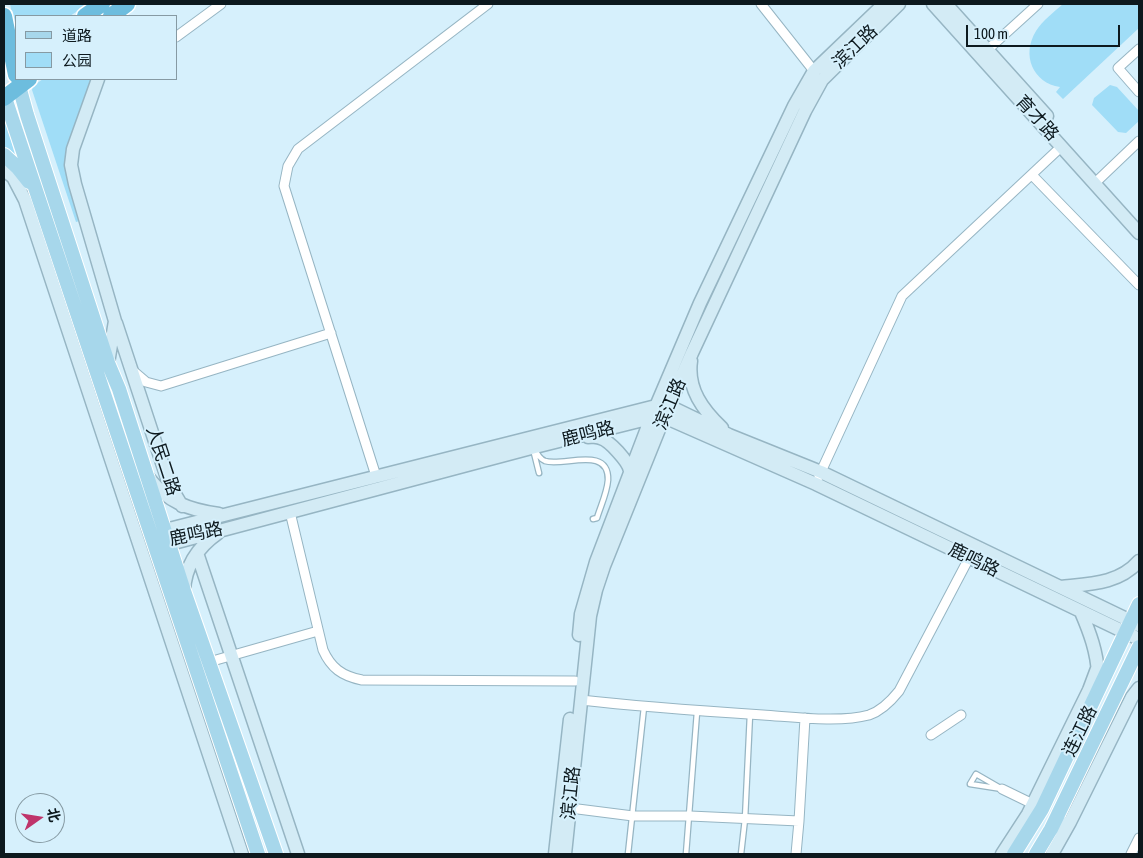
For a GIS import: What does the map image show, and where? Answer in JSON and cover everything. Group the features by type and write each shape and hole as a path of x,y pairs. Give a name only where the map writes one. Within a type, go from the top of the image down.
{"highway":[{"path":"87,15 102,4"},
{"path":"113,15 124,8"},
{"path":"4,16 15,71"},
{"path":"4,97 15,78"}],"main road":[{"name":"人民二路","path":"17,80 184,591 276,854"},
{"name":"人民二路","path":"4,97 258,854"},
{"path":"4,155 17,167 36,192"},
{"name":"连江路","path":"1014,854 1132,626 1139,604"},
{"name":"连江路","path":"1036,854 1113,718 1139,647"}],"street":[{"path":"178,36 221,4"},
{"path":"376,476 284,186 288,166 298,149 488,4"},
{"path":"762,4 814,71"},
{"name":"滨江路","path":"565,854 590,616 604,566 660,412 713,276 794,106 814,71 884,4"},
{"name":"滨江路","path":"555,854 582,614 596,562 630,471 692,353 805,111 822,80 899,4"},
{"name":"育才路","path":"933,4 985,52 1098,180 1139,233"},
{"name":"育才路","path":"946,4 1062,146 1139,221"},
{"path":"985,52 1038,4"},
{"path":"1139,49 1118,68 1139,92"},
{"name":"人民二路","path":"98,80 74,143 71,165 115,321 169,484 182,506"},
{"path":"1098,180 1139,141"},
{"path":"818,478 902,296 1062,146"},
{"path":"4,170 13,176 25,200 242,854"},
{"path":"1032,175 1139,285"},
{"path":"108,363 115,321"},
{"path":"131,369 146,382 161,386 331,333"},
{"path":"692,353 690,376 697,396 711,418 729,435"},
{"name":"鹿鸣路","path":"153,540 225,522 376,476 660,412 729,435 818,478 970,558 1081,612 1132,626"},
{"name":"鹿鸣路","path":"225,522 290,512 575,438 660,412 818,478 1061,587 1132,626 1139,639"},
{"path":"575,438 596,437 604,440 627,462 630,471"},
{"path":"146,475 160,491 182,506 225,522 197,553 189,565 184,591"},
{"path":"290,512 323,650 334,669 362,680 575,681"},
{"path":"197,553 298,854"},
{"path":"581,700 697,712 805,718 839,718 870,714 888,703 904,683 970,558"},
{"path":"1061,587 1101,582 1115,578 1128,572 1139,560"},
{"path":"1081,612 1091,634 1098,666 1098,693"},
{"path":"209,662 318,631"},
{"path":"1002,854 1038,806 1098,666"},
{"path":"1055,849 1070,822 1113,718 1139,688"},
{"path":"931,735 961,716"},
{"path":"796,854 800,821 805,718"},
{"path":"1002,789 1038,806"},
{"path":"570,808 633,816 690,816 800,821"},
{"path":"1055,849 1051,829 1070,822"},
{"path":"1131,854 1139,838"}],"lane":[{"path":"533,448 539,473"},
{"path":"533,448 546,461 582,460 600,462 604,465 608,476 606,489 597,518 593,519"},
{"path":"628,854 644,707"},
{"path":"686,854 697,712"},
{"path":"741,854 745,819 750,714"},
{"path":"976,774 1002,789 994,788 970,784 976,774"}],"green space":[{"path":"10,4 88,4 72,15 15,15 15,26"},
{"path":"1063,4 1139,4 1139,28 1063,99 1056,92 1060,87 1043,80 1037,74 1032,66 1030,49 1036,31"},
{"path":"42,80 93,80 67,156 83,220 76,222 32,90 33,86"},
{"path":"1110,85 1117,87 1139,111 1139,121 1126,133 1118,132 1092,105 1094,98"},
{"path":"4,114 16,159 4,150"}]}
